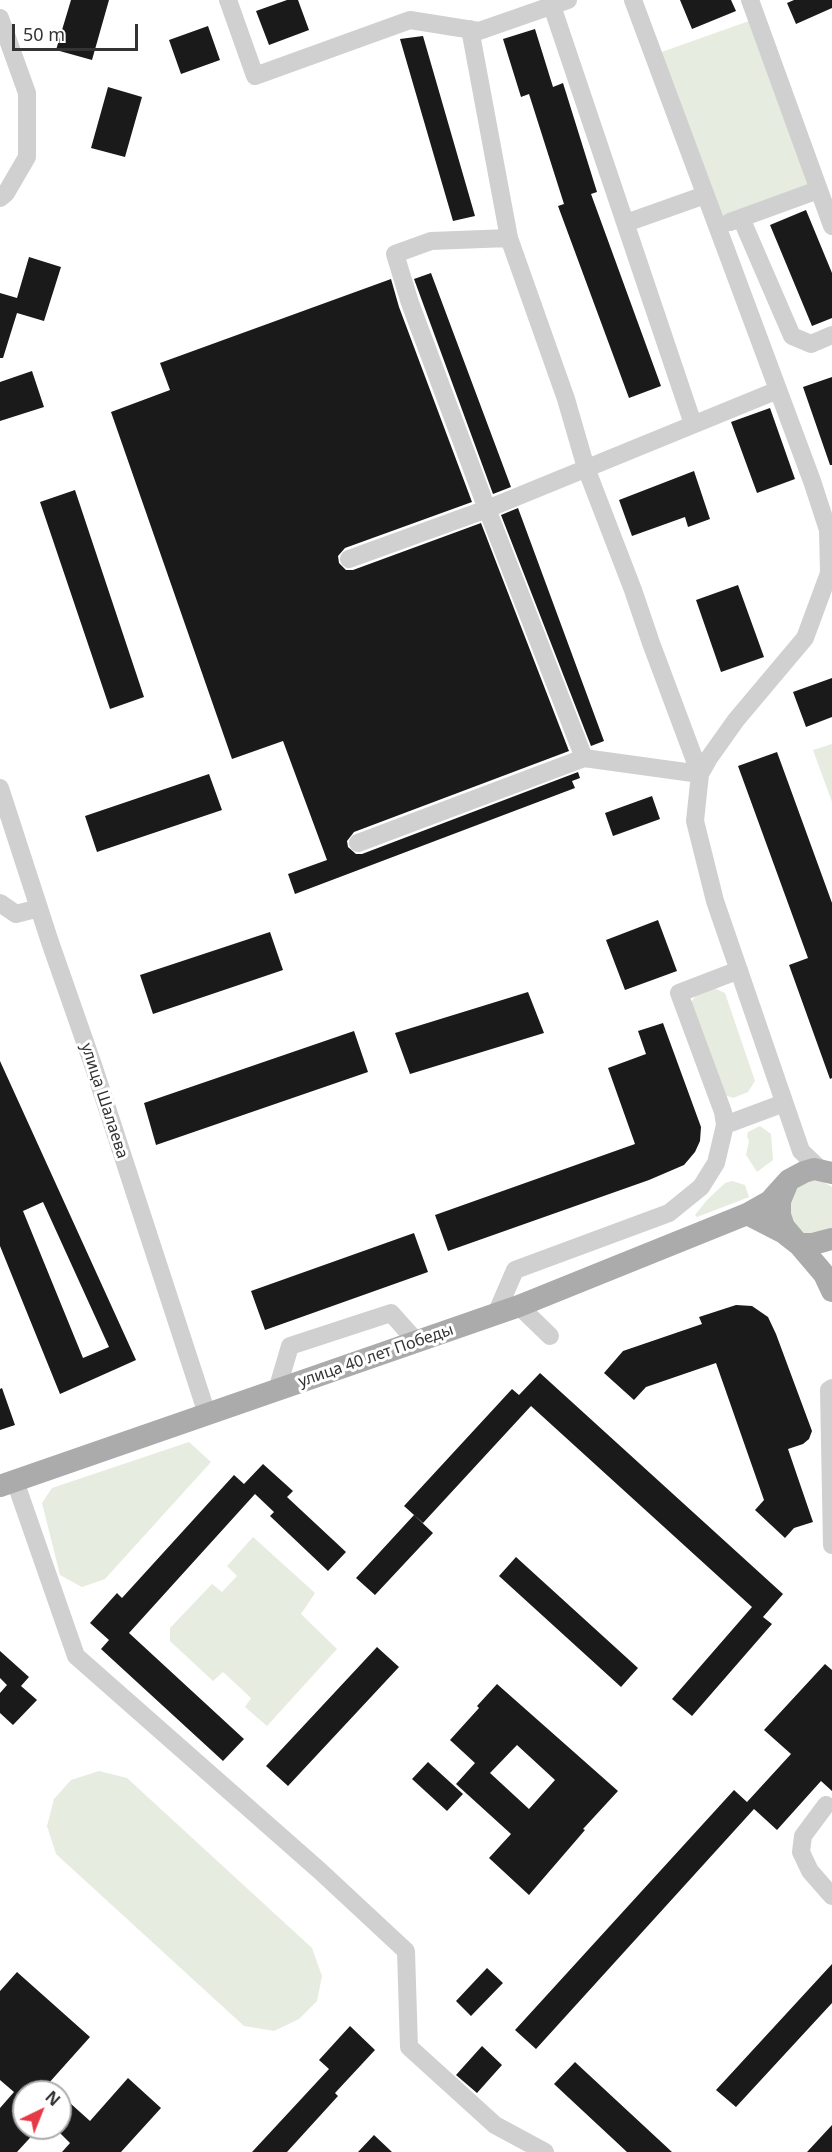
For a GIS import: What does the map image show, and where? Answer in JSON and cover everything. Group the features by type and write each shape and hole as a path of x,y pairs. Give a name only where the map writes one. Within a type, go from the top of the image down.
{"main road":[{"path":"829,1174 814,1169 789,1180 780,1201 780,1215 784,1227 824,1274 832,1291"},
{"name":"улица 40 лет Победы","path":"8,1484 496,1314 747,1214 770,1201 789,1180"},
{"path":"747,1214 784,1233 798,1244 813,1244 832,1239"}],"street":[{"path":"228,0 255,76 411,20 479,31 556,2 693,424"},
{"path":"633,0 812,481 828,530 829,573 805,638 736,720 700,774"},
{"path":"750,0 832,226"},
{"path":"0,18 27,93 27,157 6,193 0,198"},
{"path":"470,30 509,238 566,399 585,468 633,590 700,774 695,821 716,901 801,1151 829,1174"},
{"path":"716,227 818,190"},
{"path":"626,223 705,195"},
{"path":"741,218 792,336 812,344 832,335"},
{"path":"509,238 431,241 395,254 414,314 584,758"},
{"path":"349,559 487,508 778,390"},
{"path":"358,843 584,758 700,774"},
{"name":"улица Шалаева","path":"0,788 6,828 39,908 93,1065 207,1414"},
{"path":"0,903 16,914 39,908"},
{"path":"496,1314 515,1270 669,1213 702,1187 716,1163 725,1125 723,1112 679,993 739,970"},
{"path":"725,1125 784,1103"},
{"path":"789,1180 801,1151"},
{"path":"519,1305 550,1336"},
{"path":"277,1390 290,1346 391,1313 416,1341"},
{"path":"832,1388 829,1390 832,1545"},
{"path":"8,1484 76,1656 311,1863 406,1951 409,2047 495,2125 545,2152"},
{"path":"825,1805 804,1836 801,1852 810,1871 832,1896"}],"shaded area":[{"path":"749,21 810,186 723,221 656,54"},
{"path":"832,744 832,802 813,750"},
{"path":"716,989 725,993 755,1081 748,1092 733,1098 725,1095 691,1002 698,993"},
{"path":"760,1126 771,1134 773,1160 757,1172 746,1155 749,1141 747,1136 748,1132"},
{"path":"813,1180 832,1187 832,1230 812,1237 794,1230 785,1203 795,1187"},
{"path":"732,1181 745,1185 749,1197 697,1217 695,1215 725,1183"},
{"path":"189,1442 211,1462 105,1579 82,1587 60,1575 42,1503 52,1488"},
{"path":"253,1537 315,1593 301,1614 337,1649 267,1726 245,1707 251,1698 223,1672 213,1681 170,1641 170,1628 212,1584 222,1592 237,1576 227,1566"},
{"path":"99,1771 127,1778 312,1948 322,1976 317,2001 299,2019 274,2031 244,2026 56,1854 47,1826 54,1799 71,1780"}],"building":[{"path":"71,0 109,0 92,60 56,50"},
{"path":"287,0 298,0 309,30 269,45 256,11"},
{"path":"680,0 731,0 736,11 692,29"},
{"path":"794,0 832,0 832,8 796,24 787,3"},
{"path":"208,26 220,60 181,74 169,40"},
{"path":"535,29 553,87 563,83 597,192 591,194 661,386 629,398 558,206 564,204 529,94 521,97 503,39"},
{"path":"423,36 475,216 453,221 400,39"},
{"path":"108,87 142,97 125,157 91,148"},
{"path":"806,210 832,273 832,318 812,326 770,225"},
{"path":"29,257 61,267 44,321 17,313 3,358 0,358 0,293 17,298"},
{"path":"431,273 511,487 493,494 414,279"},
{"path":"391,279 399,307 472,502 345,548 338,556 339,563 346,570 353,570 481,523 569,751 354,832 347,841 348,847 356,854 362,854 578,772 580,778 572,781 575,788 295,894 288,874 327,860 283,741 232,759 111,412 170,390 160,363"},
{"path":"32,371 44,407 0,421 0,382"},
{"path":"832,377 832,465 830,465 803,387"},
{"path":"770,408 795,479 757,493 731,422"},
{"path":"694,471 710,519 688,527 685,517 632,536 619,500"},
{"path":"75,490 144,697 110,709 40,502"},
{"path":"518,508 604,741 591,746 501,515"},
{"path":"738,585 764,657 721,672 696,600"},
{"path":"832,678 832,717 806,727 793,692"},
{"path":"777,752 832,903 832,1078 830,1079 789,965 808,958 738,766"},
{"path":"209,774 222,810 97,852 85,816"},
{"path":"652,796 660,819 613,836 605,813"},
{"path":"658,920 677,971 625,990 606,940"},
{"path":"270,932 283,970 153,1014 140,975"},
{"path":"528,992 544,1033 410,1074 395,1033"},
{"path":"663,1023 701,1127 700,1141 695,1152 684,1165 649,1180 448,1251 435,1215 635,1144 608,1068 646,1054 638,1031"},
{"path":"354,1031 368,1072 156,1145 144,1103"},
{"path":"0,1061 136,1360 60,1394 0,1246","holes":["43,1202 109,1347 83,1358 23,1211"]},
{"path":"414,1233 428,1272 265,1330 251,1291"},
{"path":"736,1305 752,1306 768,1317 812,1431 809,1439 803,1444 788,1449 813,1522 794,1528 785,1538 755,1510 764,1500 716,1363 646,1387 634,1400 604,1373 623,1351 702,1324 699,1317"},
{"path":"540,1373 783,1594 763,1617 772,1624 692,1716 672,1699 752,1607 531,1406 423,1523 404,1506 512,1389 519,1395"},
{"path":"2,1388 15,1425 0,1430 0,1389"},
{"path":"263,1464 293,1491 287,1497 346,1552 328,1571 270,1516 274,1512 255,1494 129,1633 244,1739 223,1761 101,1649 109,1640 90,1623 117,1593 122,1598 234,1475 244,1484"},
{"path":"414,1515 433,1533 375,1595 356,1578"},
{"path":"516,1557 638,1668 621,1687 499,1576"},
{"path":"377,1647 399,1667 288,1786 266,1766"},
{"path":"0,1651 29,1677 21,1686 37,1700 13,1725 0,1713 0,1693 7,1685 0,1678"},
{"path":"825,1664 832,1670 832,1791 821,1781 777,1830 754,1809 536,2049 515,2030 734,1790 747,1802 791,1754 764,1730"},
{"path":"497,1684 618,1791 583,1829 585,1830 529,1895 489,1858 511,1834 456,1784 475,1763 450,1740 479,1708 477,1706","holes":["517,1745 555,1780 529,1809 490,1773"]},
{"path":"428,1762 463,1794 447,1811 412,1779"},
{"path":"832,1964 832,2003 736,2107 716,2090"},
{"path":"487,1968 503,1983 471,2016 456,2001"},
{"path":"17,1972 90,2037 52,2080 12,2080 12,2090 0,2080 0,1991"},
{"path":"350,2026 375,2050 335,2093 338,2096 287,2152 252,2152 329,2069 319,2060"},
{"path":"482,2046 502,2065 477,2093 456,2075"},
{"path":"575,2062 672,2152 627,2152 554,2084"},
{"path":"128,2078 161,2108 121,2152 62,2152 70,2143 67,2140 72,2140 72,2105 90,2121"},
{"path":"12,2094 12,2140 28,2140 17,2152 0,2152 0,2108"},
{"path":"832,2125 832,2152 807,2152"},
{"path":"374,2135 392,2152 358,2152"}]}
